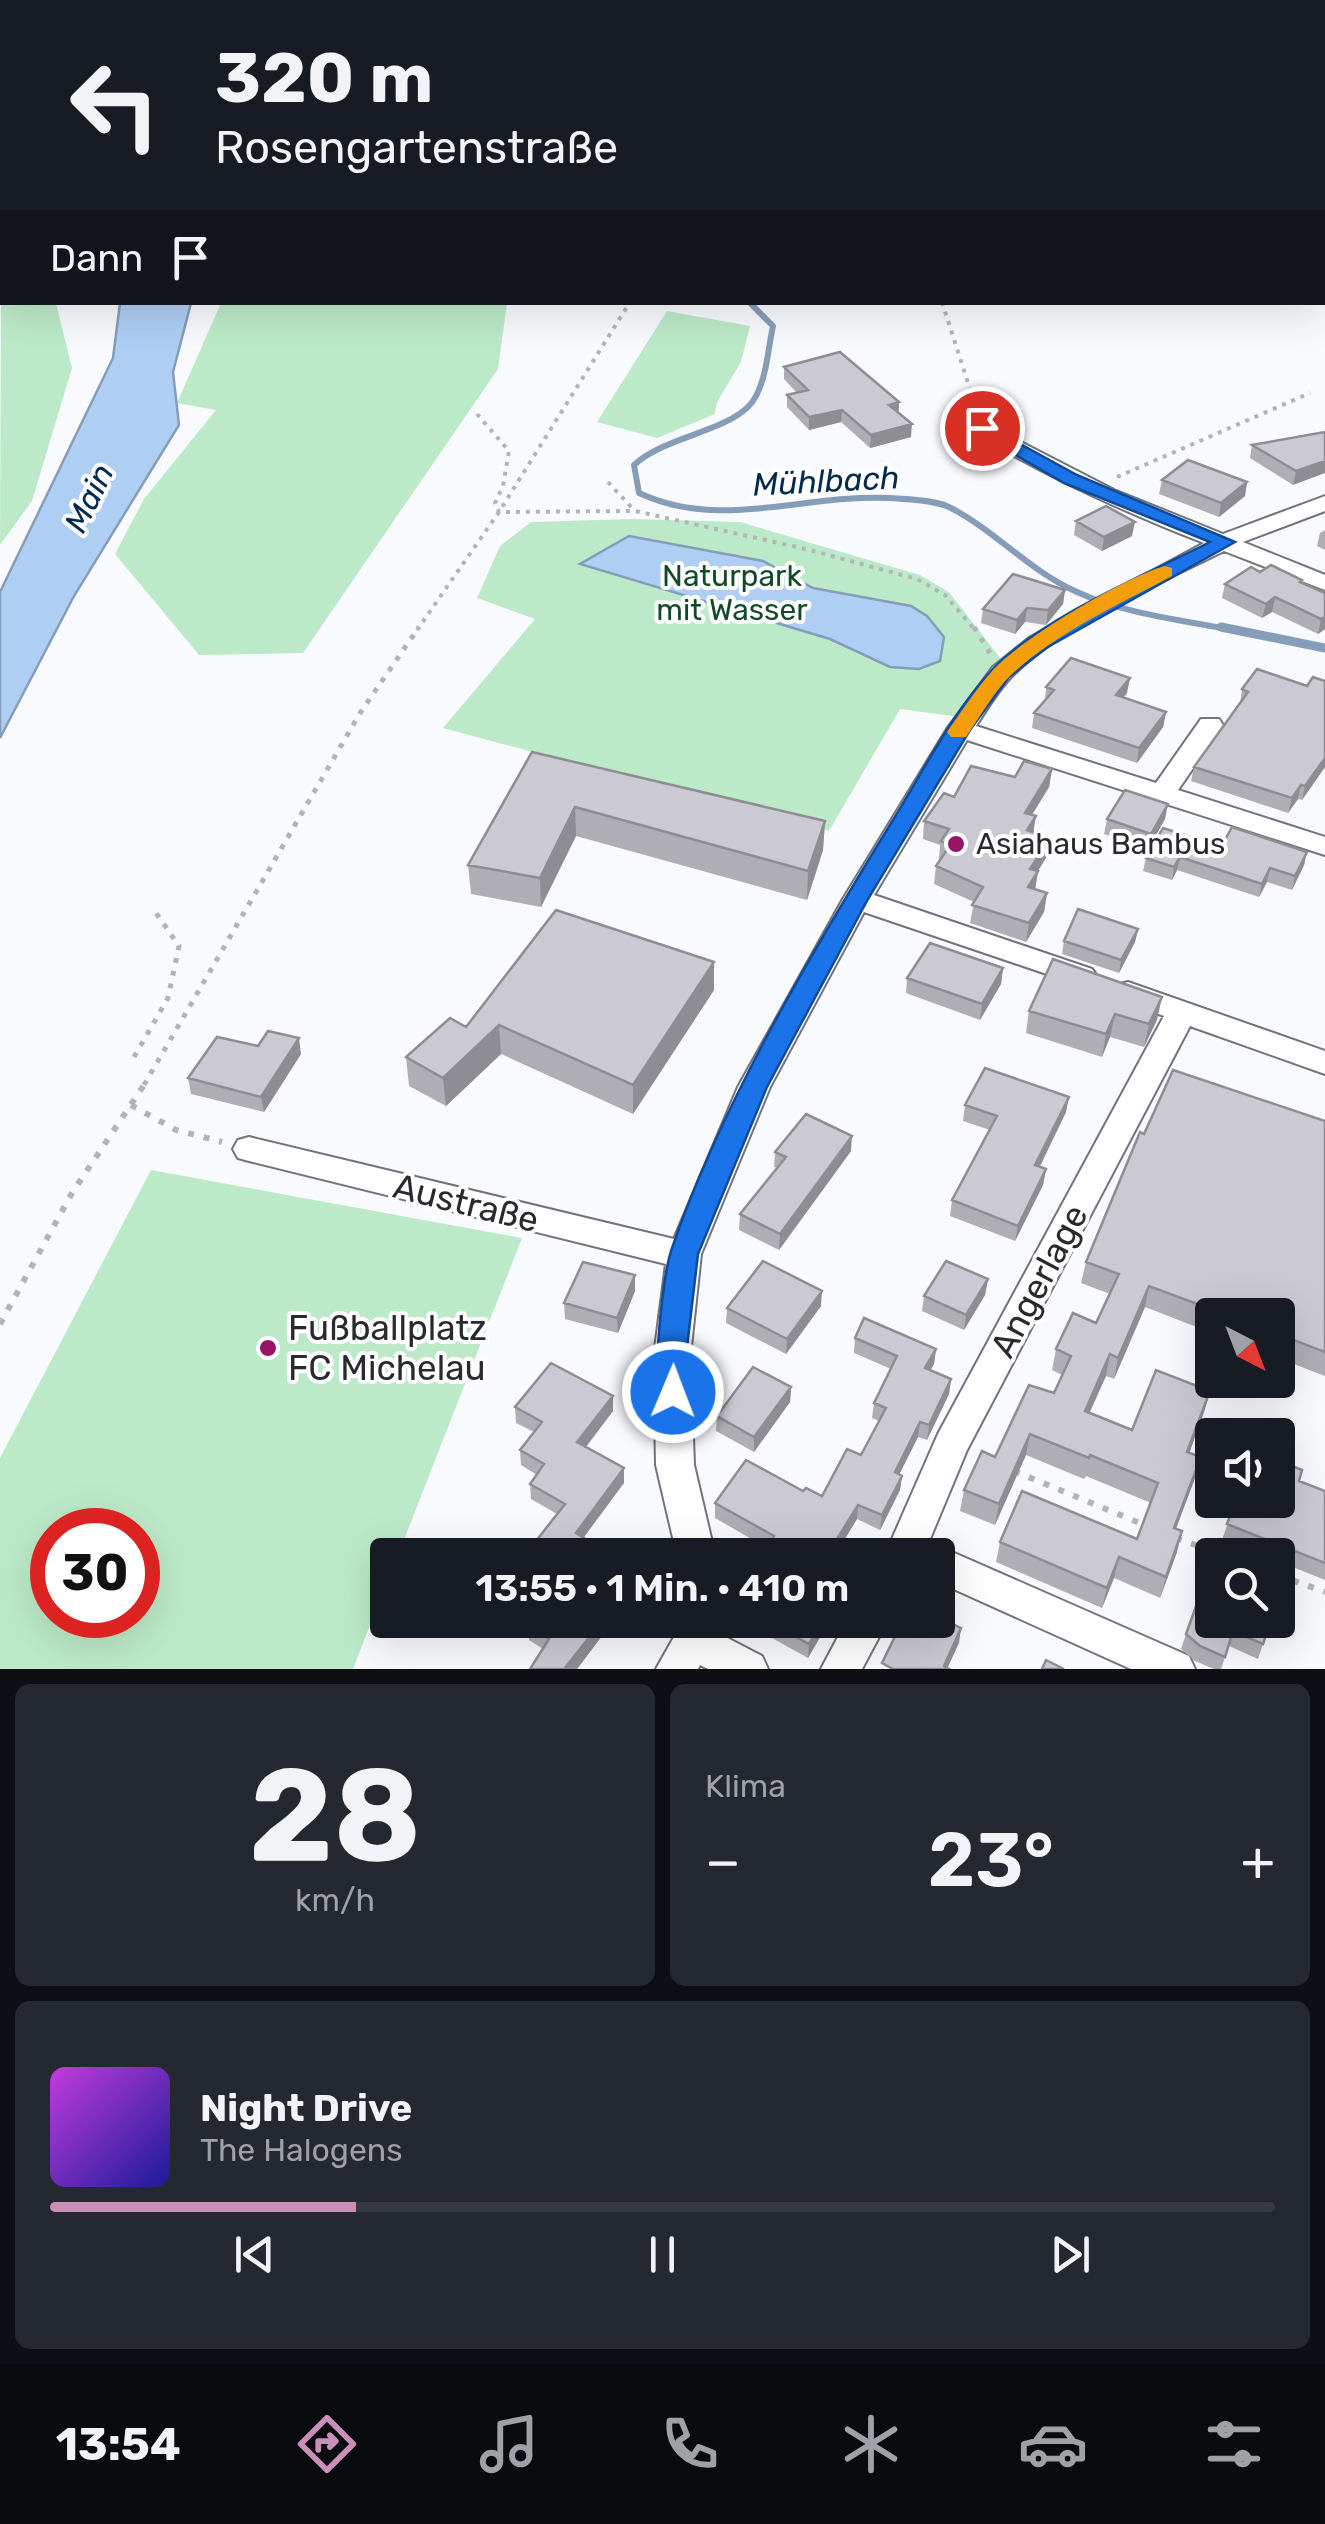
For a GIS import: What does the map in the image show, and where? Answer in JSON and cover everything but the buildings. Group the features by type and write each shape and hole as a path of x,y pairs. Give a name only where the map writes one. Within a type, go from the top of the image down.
{"street":[{"path":"982,428 1037,462 1091,488 1325,583"},
{"path":"693,1538 674,1447 672,1356 684,1254 754,1087 856,899 960,729 1002,672 1038,643 1129,590 1226,542 1325,503"},
{"path":"1162,794 1210,725"},
{"path":"960,729 1323,841"},
{"path":"856,899 1325,1063"},
{"name":"Angerlage","path":"922,1538 952,1445 1182,1010"},
{"name":"Austraße","path":"249,1149 634,1246 684,1254"},
{"path":"955,1573 1175,1669"},
{"path":"841,1669 858,1638"},
{"path":"688,1644 748,1669"}],"path":[{"path":"0,1324 72,1193 132,1105 360,713 499,512 628,305"},
{"path":"943,305 982,428"},
{"path":"1091,488 1310,393"},
{"path":"477,414 509,451 503,486 495,502 499,512"},
{"path":"608,482 635,511"},
{"path":"499,512 635,511 806,548 917,578 945,595 966,616 1002,672"},
{"path":"134,1057 168,998 179,946 156,913"},
{"path":"132,1105 176,1130 249,1149"},
{"path":"1006,1468 1152,1528"},
{"path":"1171,1536 1195,1545"},
{"path":"1295,1581 1325,1592"}],"green space":[{"path":"1,305 56,305 72,368 32,501 0,545"},
{"path":"220,305 507,305 498,369 303,653 199,655 115,554 144,499 216,410 177,403"},
{"path":"667,311 750,326 741,362 717,402 715,414 657,438 597,422"},
{"name":"Naturpark mit Wasser","path":"531,522 740,522 920,575 949,592 1004,663 989,672 959,717 900,709 829,831 443,728 535,619 477,598 500,546"},
{"name":"Fußballplatz FC Michelau","path":"151,1170 522,1238 405,1538 370,1538 370,1625 353,1669 0,1669 0,1458"}],"water":[{"name":"Main","path":"120,305 190,305 173,372 179,425 74,596 0,738 0,592 113,358"},
{"path":"629,536 763,561 813,588 911,606 927,616 944,637 940,661 919,669 890,667 830,639 580,564"}],"waterway":[{"name":"Mühlbach","path":"752,305 773,326 756,396 734,417 665,446 634,465 639,493 700,509 762,508 857,498 936,503 966,516 1043,573 1095,600 1233,630"},
{"name":"Mühlbach","path":"1221,627 1325,648"}],"slow traffic":[{"path":"958,732 1002,672 1038,643 1165,572"}],"place":[{"name":"Asiahaus Bambus","path":"956,844"},
{"name":"Fußballplatz FC Michelau","path":"268,1348"}],"route":[{"path":"673,1392 672,1356 684,1254 754,1087 856,899 960,729 1002,672 1038,643 1226,542 1050,470 982,428"}]}
